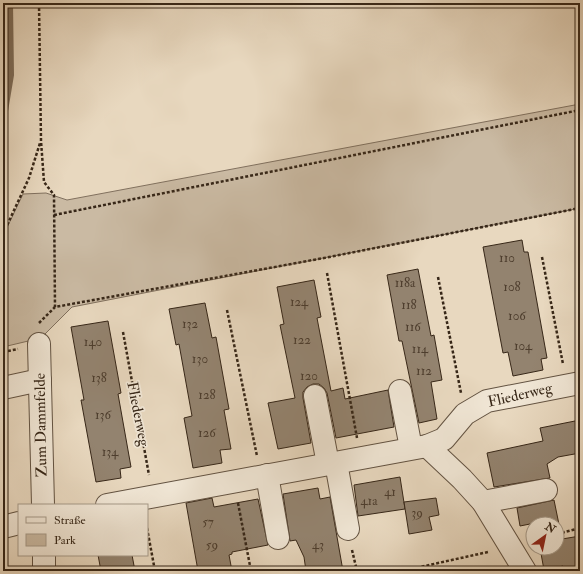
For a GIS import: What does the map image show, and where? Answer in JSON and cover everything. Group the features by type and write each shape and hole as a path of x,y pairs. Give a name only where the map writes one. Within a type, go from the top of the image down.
{"street":[{"name":"Zum Dammfelde","path":"39,344 43,504"},
{"path":"3,388 40,380"},
{"name":"Fliederweg","path":"112,504 419,447 444,439 465,414 487,400 573,384"},
{"path":"400,391 419,447 462,479 483,502 525,571"},
{"path":"315,396 348,530"},
{"path":"264,476 278,538"},
{"path":"483,502 546,490"},
{"path":"3,527 18,523"},
{"path":"44,556 44,571"}],"path":[{"path":"39,3 41,141 44,182 54,195 55,307 324,258 580,208"},
{"path":"54,215 580,110"},
{"path":"3,234 29,178 41,141"},
{"path":"542,257 573,384"},
{"path":"327,273 361,458"},
{"path":"438,277 465,414"},
{"path":"226,310 264,476"},
{"name":"Fliederweg","path":"122,332 153,496"},
{"path":"234,482 251,571"},
{"path":"565,532 580,528"},
{"path":"148,533 155,571"},
{"path":"402,571 511,547"}],"green space":[{"path":"580,104 580,208 72,307 41,338 3,347 3,236 23,194 46,193 67,200"}],"building":[{"path":"522,240 524,252 528,252 547,358 541,359 543,370 513,376 508,352 503,353 483,247"},
{"path":"418,269 431,336 434,335 442,380 431,382 437,419 419,423 402,341 399,341 387,275"},
{"path":"314,280 321,317 317,318 331,391 343,388 345,399 388,390 394,427 336,438 327,393 319,384 313,384 307,387 303,392 311,443 278,449 268,403 295,398 280,325 284,324 277,287"},
{"path":"205,303 212,338 216,337 229,409 224,410 231,449 220,450 222,463 193,468 184,418 192,416 179,344 176,345 169,309"},
{"path":"108,321 121,393 118,394 131,467 120,469 121,478 96,482 81,400 84,400 71,327"},
{"path":"580,420 580,453 558,457 547,464 550,478 494,487 487,453 543,441 540,428"},
{"path":"400,477 405,509 358,516 354,485"},
{"path":"318,488 320,499 330,497 343,571 306,571 304,557 296,540 290,541 283,494"},
{"path":"212,498 214,507 258,499 268,545 232,552 232,554 229,555 232,571 198,571 186,503"},
{"path":"436,498 439,515 429,517 432,530 409,534 404,502"},
{"path":"554,500 557,516 525,516 525,525 520,526 517,508"},
{"path":"580,536 580,568 563,571 563,566 544,570 541,556 565,556 565,538"},
{"path":"98,556 132,556 135,571 101,571"}],"waterway":[{"path":"3,123 11,75 10,3"}]}
